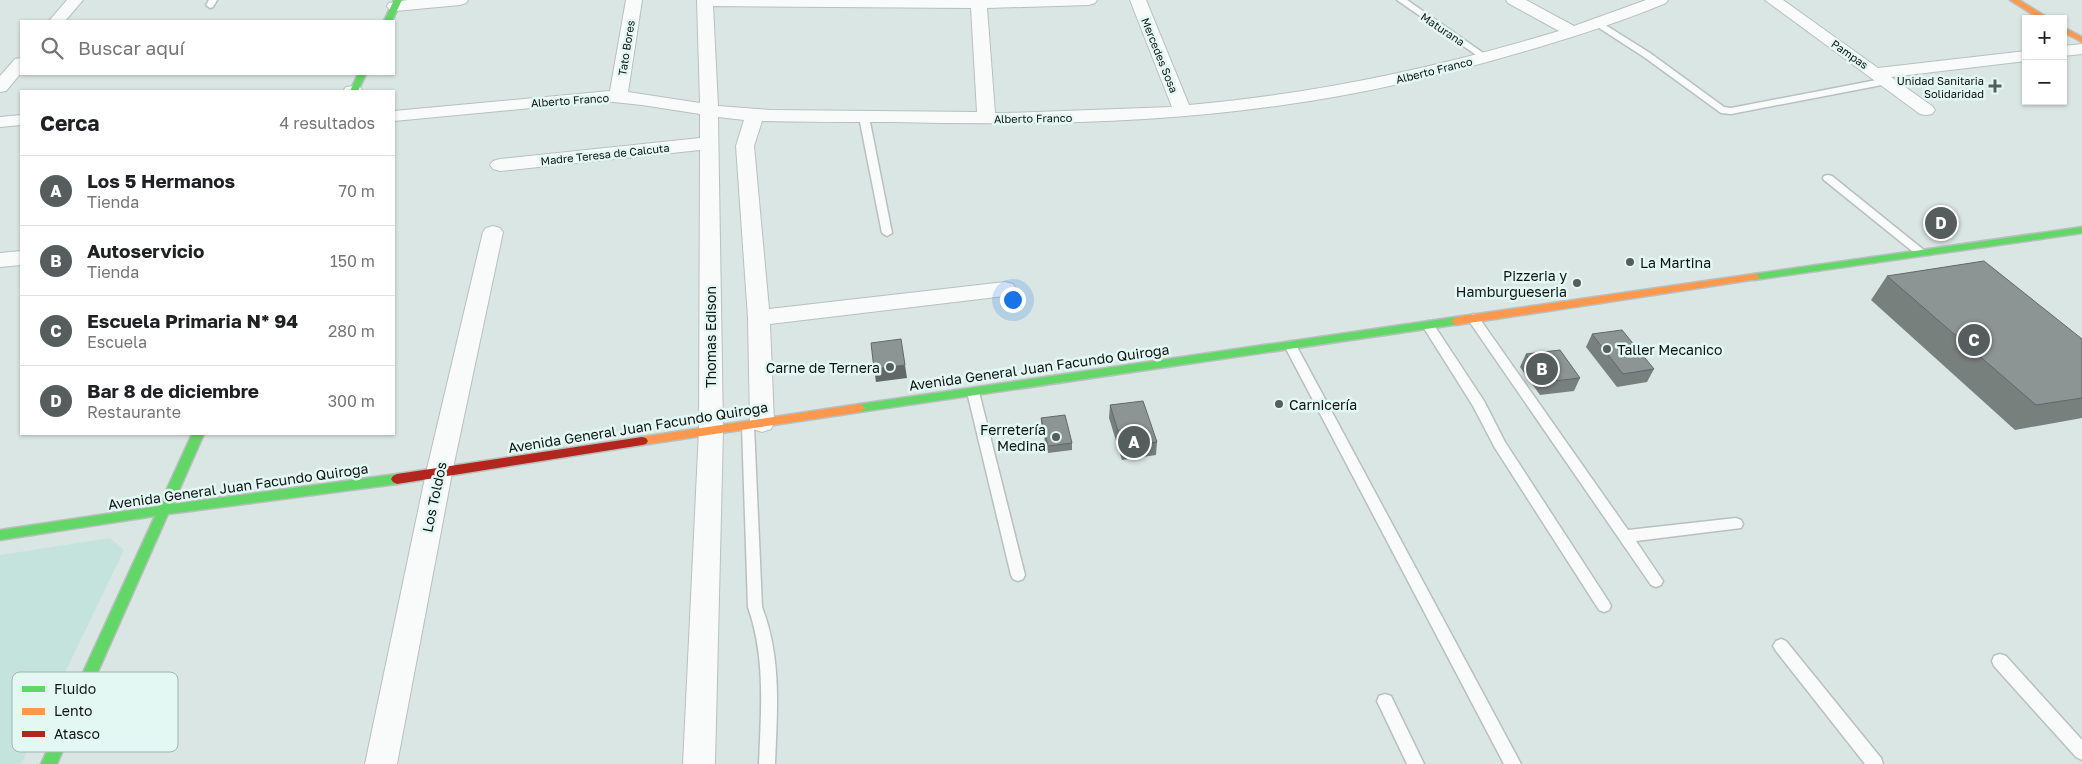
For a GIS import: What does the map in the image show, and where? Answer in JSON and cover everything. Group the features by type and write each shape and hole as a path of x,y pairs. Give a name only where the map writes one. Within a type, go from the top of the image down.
{"street":[{"path":"58,20 75,0"},
{"path":"388,20 396,3 460,0"},
{"name":"Tato Bores","path":"618,97 634,0"},
{"path":"705,0 1089,0"},
{"name":"Thomas Edison","path":"699,764 711,430 710,143 705,0"},
{"name":"Mercedes Sosa","path":"1138,0 1182,110"},
{"path":"1514,0 1573,32"},
{"name":"Alberto Franco","path":"395,116 604,96 709,111 754,115 986,119 1070,118 1182,110 1339,92 1485,57 1573,32 1600,24 1660,0"},
{"name":"Pampas","path":"1777,0 1926,110"},
{"path":"2014,0 2039,15"},
{"path":"980,1 986,119"},
{"path":"2067,31 2082,40"},
{"path":"2067,51 2082,49"},
{"path":"1882,77 2022,57"},
{"path":"0,87 20,63"},
{"path":"354,90 361,75"},
{"path":"754,115 745,146 759,318 755,425"},
{"path":"0,122 20,120"},
{"name":"Madre Teresa de Calcuta","path":"500,165 710,143"},
{"name":"Avenida General Juan Facundo Quiroga","path":"0,535 162,510 439,473 711,430 2082,230"},
{"name":"Los Toldos","path":"381,764 439,473 493,232"},
{"path":"0,260 20,258"},
{"path":"759,318 1005,289"},
{"path":"90,672 198,435"},
{"path":"49,764 54,752"}],"lane":[{"name":"Maturana","path":"1401,0 1485,57"},
{"path":"1600,24 1647,54 1721,110 1731,112 1882,77"},
{"path":"864,117 887,233"},
{"path":"1828,178 1921,253"},
{"path":"1473,318 1656,581"},
{"path":"1428,324 1479,404 1500,445 1604,606"},
{"path":"1290,345 1513,764"},
{"path":"973,392 1018,575"},
{"path":"755,425 755,607 762,622 768,654 767,764"},
{"path":"1624,536 1736,524"},
{"path":"1781,646 1875,764"},
{"path":"2000,661 2082,752"},
{"path":"1385,701 1416,764"}],"green space":[{"path":"110,538 124,550 65,672 12,672 12,752 27,752 21,764 0,764 0,555"}],"building":[{"path":"1984,261 2082,339 2082,398 2036,405 1887,276"},
{"path":"1622,330 1654,369 1623,374 1592,334"},
{"path":"901,339 905,365 874,369 871,343"},
{"path":"1560,350 1580,378 1545,382 1526,354"},
{"path":"1143,401 1157,442 1123,447 1110,405"},
{"name":"Ferretería Medina","path":"1065,415 1072,443 1048,446 1041,418"}],"traffic: fast":[{"path":"388,20 398,0"},
{"path":"354,90 362,75"},
{"path":"1754,277 2082,230"},
{"path":"860,408 1456,321"},
{"path":"91,672 198,435"},
{"path":"0,535 163,510 397,479"},
{"path":"49,764 54,752"}],"traffic: slow":[{"path":"2014,0 2039,15"},
{"path":"2067,31 2082,40"},
{"path":"1456,321 1754,277"},
{"path":"642,441 860,408"}],"traffic: jam":[{"path":"397,479 642,441"}],"place":[{"name":"Unidad Sanitaria Solidaridad","path":"1995,86"},
{"name":"Bar 8 de diciembre","path":"1941,223"},
{"name":"La Martina","path":"1630,262"},
{"name":"Pizzeria y Hamburgueseria","path":"1577,283"},
{"name":"Escuela Primaria N* 94","path":"1974,340"},
{"name":"Taller Mecanico","path":"1607,349"},
{"name":"Carne de Ternera","path":"890,367"},
{"name":"Autoservicio","path":"1542,369"},
{"name":"Carnicería","path":"1279,404"},
{"name":"Ferretería Medina","path":"1056,437"},
{"name":"Los 5 Hermanos","path":"1134,442"}]}
